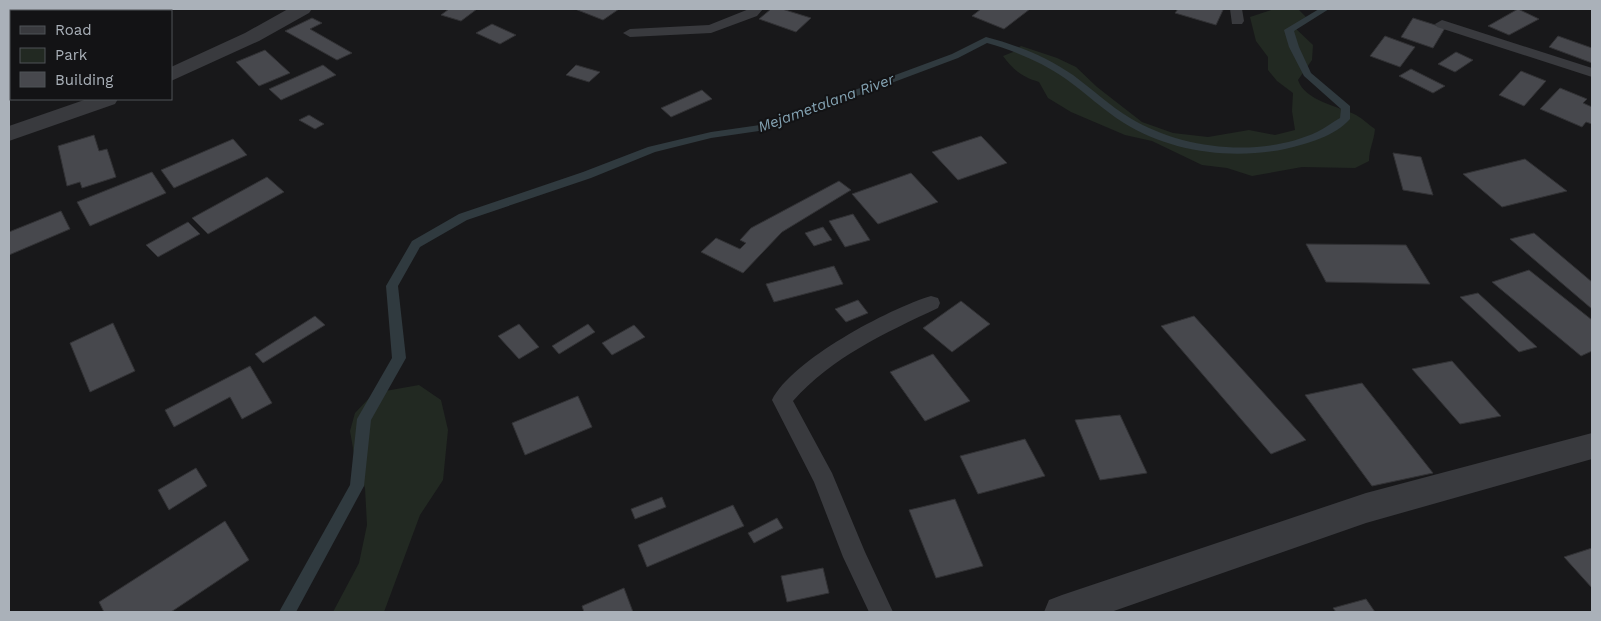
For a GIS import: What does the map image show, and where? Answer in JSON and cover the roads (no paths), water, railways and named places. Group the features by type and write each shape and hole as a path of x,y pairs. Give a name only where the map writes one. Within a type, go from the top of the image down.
{"street":[{"path":"172,75 252,38 302,9"},
{"path":"9,134 104,100"},
{"path":"1062,612 1366,508 1592,446"}],"lane":[{"path":"630,33 711,29 756,9"},
{"path":"1442,24 1592,73"},
{"path":"881,612 855,557 824,480 782,400 796,382 859,337 931,303"}],"waterway":[{"name":"Mejametalana River","path":"287,612 357,486 364,419 399,358 392,286 416,244 463,217 587,175 652,149 711,135 762,128 955,56 986,40 1024,52 1041,60 1069,76 1136,126 1180,143 1227,150 1274,148 1297,143 1322,133 1345,119 1346,108 1307,74 1294,47 1289,30 1325,9"}]}
